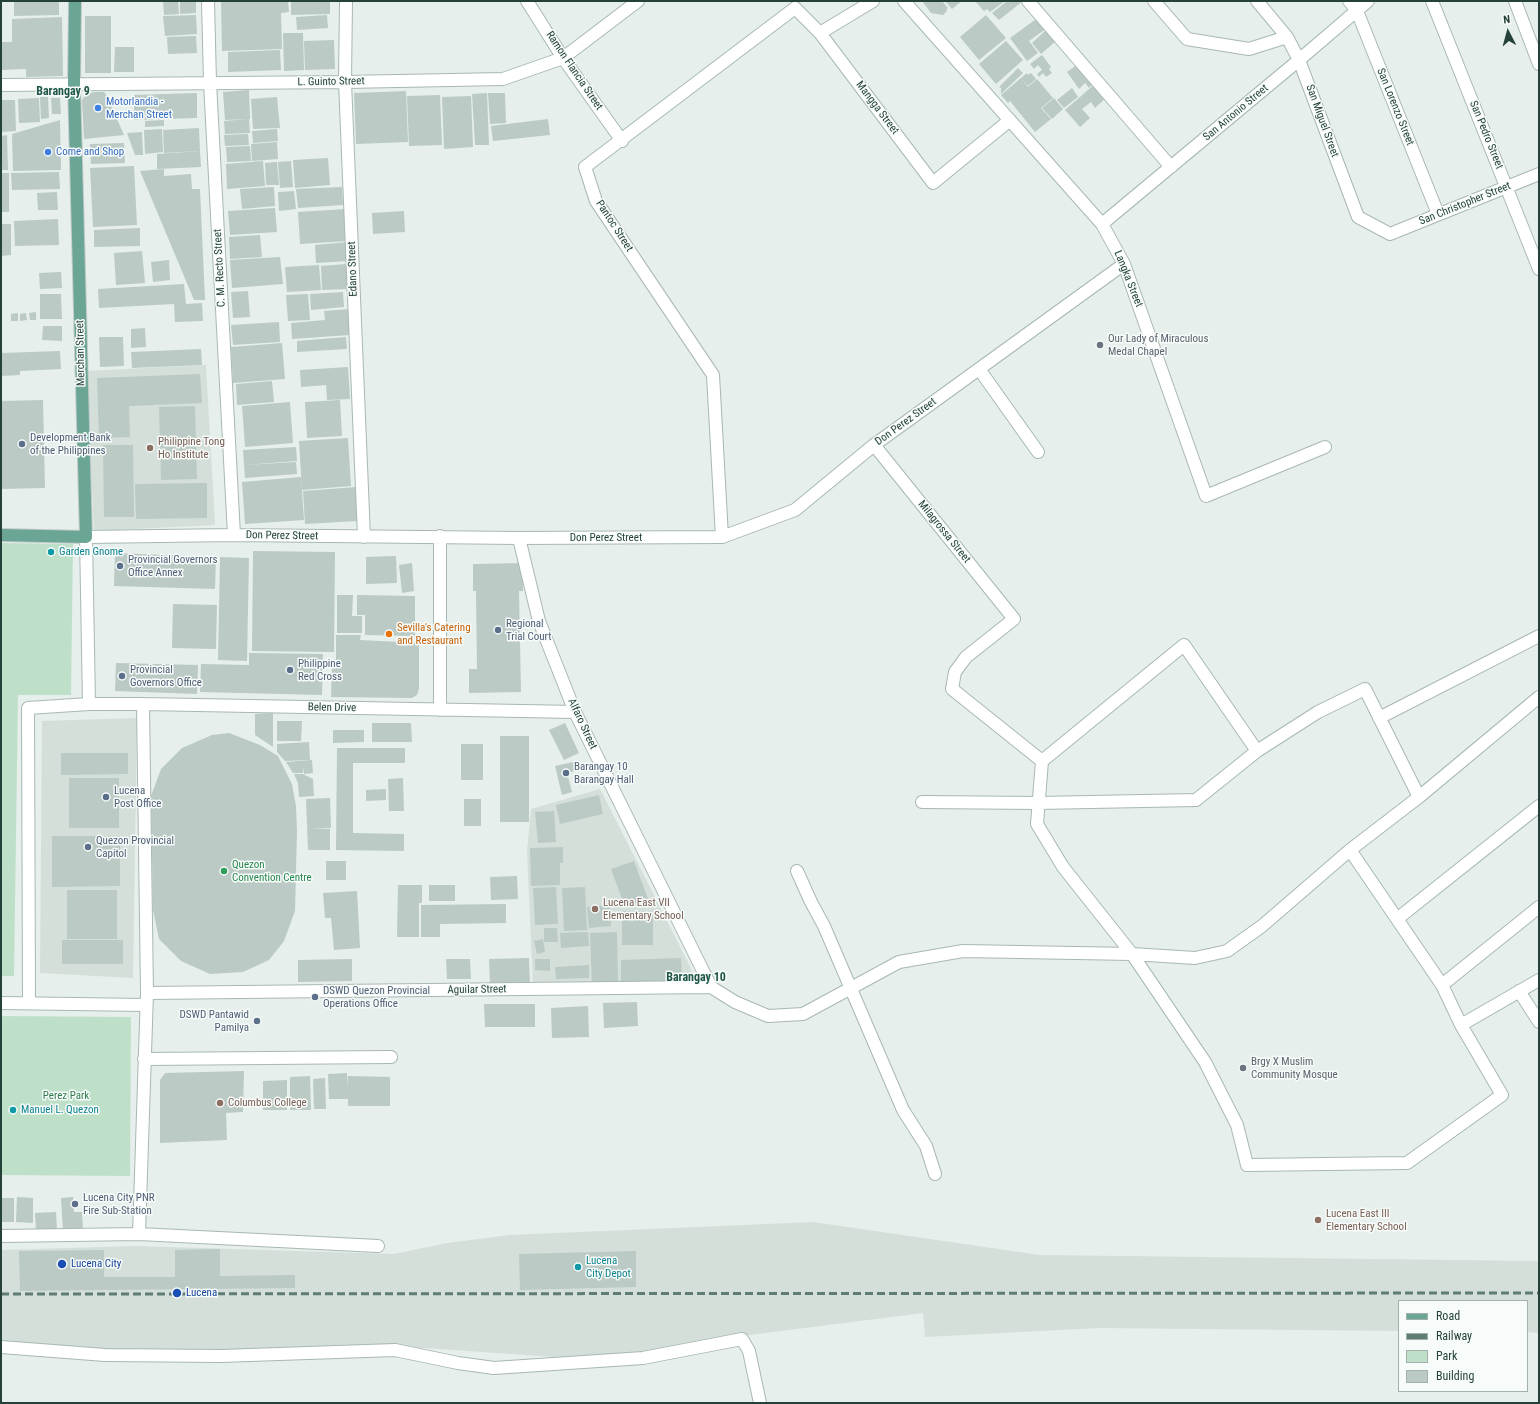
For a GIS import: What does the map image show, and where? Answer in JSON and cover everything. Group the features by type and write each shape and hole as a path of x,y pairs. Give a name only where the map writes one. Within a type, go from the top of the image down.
{"main road":[{"name":"Merchan Street","path":"75,1 74,85 86,536"},
{"name":"Don Perez Street","path":"1,535 86,536"}],"street":[{"name":"C. M. Recto Street","path":"208,1 210,83 234,535"},
{"name":"Edano Street","path":"346,1 345,82 364,537"},
{"name":"Ramon Flancia Street","path":"527,1 563,58 622,141"},
{"name":"L. Guinto Street","path":"1,85 503,79 563,58 638,1"},
{"path":"820,33 873,1"},
{"name":"Langka Street","path":"904,1 1102,224 1124,264 1206,496 1325,447"},
{"path":"1028,1 1171,167"},
{"path":"1154,1 1186,39 1250,49 1287,37"},
{"name":"San Miguel Street","path":"1257,1 1287,37 1299,60 1358,217 1390,234"},
{"name":"San Lorenzo Street","path":"1349,1 1357,11 1438,214"},
{"name":"San Antonio Street","path":"1102,224 1368,1"},
{"name":"San Pedro Street","path":"1432,1 1539,269"},
{"path":"1515,1 1539,64"},
{"name":"Pantoc Street","path":"722,537 713,375 596,201 585,167 622,141 795,8 820,33"},
{"name":"Mangga Street","path":"820,33 933,183 1010,120"},
{"name":"San Christopher Street","path":"1390,234 1539,174"},
{"name":"Don Perez Street","path":"86,536 234,535 519,538 722,537 795,510 874,445 1124,264"},
{"path":"979,369 1038,452"},
{"name":"Milagrossa Street","path":"874,445 1014,619 966,657 955,672 952,689 1042,761"},
{"name":"Merchan Street","path":"86,536 88,704"},
{"path":"440,536 440,710"},
{"name":"Alfaro Street","path":"519,538 539,622 575,712 711,987"},
{"path":"1379,718 1539,636"},
{"path":"1257,751 1184,645 1042,761 1037,824 1064,867 1132,954 1205,1062 1238,1125 1247,1165 1407,1163 1502,1095 1460,1025 1442,985 1350,850"},
{"path":"922,802 1038,803 1196,800 1257,751 1318,712 1365,689 1419,797"},
{"path":"711,987 735,1002 768,1016 803,1014 899,962 963,951 1132,954 1196,958 1227,951 1262,926 1350,850 1419,797 1539,697"},
{"name":"Belen Drive","path":"29,1003 28,708 88,704 143,704 575,712"},
{"path":"139,1234 147,993 143,704"},
{"path":"1397,919 1539,806"},
{"path":"797,871 824,926 903,1110 926,1146 935,1174"},
{"path":"1442,985 1539,907"},
{"path":"1460,1025 1539,980"},
{"name":"Aguilar Street","path":"147,993 711,987"},
{"path":"1519,991 1539,1022"},
{"path":"1,1003 146,1005"},
{"path":"144,1059 391,1057"},
{"path":"1,1236 139,1234 378,1246"},
{"path":"1,1347 105,1355 221,1356 395,1350 458,1363 494,1368 642,1358 742,1339 749,1351 760,1403"}],"shaded area":[{"name":"Philippine Tong Ho Institute","path":"206,365 215,525 94,531 86,371"},
{"name":"Quezon Provincial Capitol","path":"137,718 133,978 40,973 42,721"},
{"name":"Lucena East VII Elementary School","path":"600,789 690,966 695,981 693,985 533,987 527,851 531,809"},
{"path":"813,1222 1040,1255 1539,1261 1539,1333 1528,1332 1528,1300 1398,1300 1398,1331 1099,1328 925,1337 923,1313 710,1340 640,1363 425,1348 197,1357 1,1343 1,1250 136,1246 394,1254 447,1243 510,1235"}],"green space":[{"path":"1,543 73,544 71,695 18,695 14,976 1,976"},
{"name":"Perez Park","path":"1,1016 131,1017 130,1176 1,1175"}],"building":[{"path":"14,1 59,1 59,15 14,16"},
{"path":"163,1 178,1 179,14 164,15"},
{"path":"180,1 196,1 196,13 180,14"},
{"path":"221,1 288,1 289,12 281,13 282,49 222,51"},
{"path":"291,1 330,1 330,14 291,15"},
{"path":"922,1 942,1 948,8 946,10 947,11 943,15 931,13"},
{"path":"945,1 962,1 952,9"},
{"path":"975,1 1005,1 990,12 987,9 984,11"},
{"path":"1007,1 1023,1 999,20 992,13"},
{"path":"196,15 197,34 165,36 163,16"},
{"path":"327,15 328,28 297,30 296,17"},
{"path":"986,15 1006,38 979,60 960,37"},
{"path":"85,16 111,16 111,73 85,73"},
{"path":"62,17 63,76 26,77 26,69 1,70 1,42 12,42 12,19"},
{"path":"1039,17 1047,28 1029,41 1038,53 1027,61 1010,38"},
{"path":"1046,30 1056,41 1041,54 1032,43"},
{"path":"283,33 303,33 304,70 284,71"},
{"path":"196,36 197,53 168,54 167,37"},
{"path":"334,40 335,69 305,70 304,41"},
{"path":"1006,41 1023,60 996,84 979,64"},
{"path":"115,47 134,47 134,72 114,72"},
{"path":"280,50 281,70 228,72 228,52"},
{"path":"1042,55 1051,67 1049,69 1052,73 1046,77 1043,73 1039,77 1037,74 1042,70 1038,65 1034,69 1030,64"},
{"path":"1078,64 1092,85 1089,88 1085,83 1079,89 1067,72"},
{"path":"1018,68 1023,73 1001,94 1001,88 999,87"},
{"path":"1027,73 1028,75 1031,73 1036,79 1028,86 1021,78"},
{"path":"1021,78 1028,87 1037,79 1053,98 1041,108 1051,119 1035,132 1010,101 1008,103 1001,95"},
{"path":"1096,83 1108,96 1095,108 1091,102 1082,109 1090,118 1080,127 1065,110"},
{"path":"1072,88 1078,97 1064,108 1057,100"},
{"path":"249,90 250,119 225,120 223,92"},
{"path":"406,91 408,142 356,144 354,93"},
{"path":"104,92 107,96 124,135 84,139 82,100 87,93"},
{"path":"197,93 197,118 134,120 134,95"},
{"path":"487,93 489,145 475,145 472,94"},
{"path":"488,93 505,93 506,123 490,124"},
{"path":"440,95 442,145 409,146 407,96"},
{"path":"471,96 473,147 444,149 442,97"},
{"path":"40,97 48,97 49,118 41,119"},
{"path":"277,97 280,128 253,129 251,99"},
{"path":"39,98 40,122 19,123 18,99"},
{"path":"51,98 60,98 61,114 52,114"},
{"path":"1054,98 1063,109 1052,119 1042,108"},
{"path":"1,100 15,100 16,131 1,132"},
{"path":"249,119 250,133 225,134 224,121"},
{"path":"548,119 550,135 493,141 491,126"},
{"path":"60,120 61,170 13,171 12,134"},
{"path":"164,120 164,126 145,127 145,121"},
{"path":"199,128 200,151 164,153 163,130"},
{"path":"162,129 163,152 145,154 144,130"},
{"path":"277,129 278,141 253,143 252,131"},
{"path":"142,132 143,155 135,155 127,133"},
{"path":"248,134 249,145 225,146 224,135"},
{"path":"7,135 8,170 1,170 1,136"},
{"path":"277,142 278,159 252,161 251,144"},
{"path":"124,143 125,163 91,164 90,144"},
{"path":"250,146 251,161 227,162 226,147"},
{"path":"200,151 201,167 157,169 157,154"},
{"path":"328,158 330,185 295,188 293,160"},
{"path":"263,161 265,186 227,189 226,164"},
{"path":"291,161 293,187 280,188 278,162"},
{"path":"277,162 279,185 266,185 265,163"},
{"path":"134,166 137,225 93,227 90,168"},
{"path":"164,169 164,176 191,174 192,189 200,189 205,300 194,300 140,171"},
{"path":"59,172 60,189 12,190 11,173"},
{"path":"1,173 9,173 9,212 1,212"},
{"path":"274,187 275,206 242,209 240,189"},
{"path":"342,187 343,205 298,208 296,189"},
{"path":"294,191 296,209 279,211 278,192"},
{"path":"57,192 58,210 38,210 37,193"},
{"path":"275,208 277,232 230,235 228,211"},
{"path":"346,209 348,241 300,244 298,212"},
{"path":"404,211 405,232 373,234 372,213"},
{"path":"58,219 59,245 15,246 14,221"},
{"path":"1,224 11,224 11,255 1,256"},
{"path":"140,228 140,246 94,247 94,230"},
{"path":"260,235 262,257 230,259 229,237"},
{"path":"348,242 349,261 316,263 315,245"},
{"path":"142,251 145,283 116,285 114,253"},
{"path":"280,257 283,284 232,288 230,260"},
{"path":"169,260 170,280 153,282 151,262"},
{"path":"346,264 348,289 322,290 321,266"},
{"path":"319,265 321,290 287,292 285,267"},
{"path":"61,272 62,288 40,289 39,273"},
{"path":"184,284 186,304 202,303 203,321 175,322 174,304 99,308 98,289"},
{"path":"248,291 250,317 233,318 231,292"},
{"path":"343,292 344,307 311,310 310,294"},
{"path":"40,294 61,294 62,319 40,319"},
{"path":"308,294 310,320 288,321 286,295"},
{"path":"349,309 350,335 292,339 291,323 325,320 324,311"},
{"path":"36,312 36,320 30,320 29,313"},
{"path":"18,313 18,321 11,321 11,314"},
{"path":"26,313 27,320 20,321 20,314"},
{"path":"279,322 280,342 233,345 231,325"},
{"path":"43,326 62,326 62,341 42,340"},
{"path":"145,328 146,347 131,348 131,329"},
{"path":"99,337 123,337 124,366 100,367"},
{"path":"346,337 347,349 297,352 297,341"},
{"path":"282,343 285,379 233,383 231,347"},
{"path":"201,349 202,365 132,368 131,352"},
{"path":"60,351 61,369 20,371 20,375 1,376 1,353"},
{"path":"348,367 350,399 327,400 326,385 301,387 300,370"},
{"path":"200,374 202,403 129,406 130,437 99,438 97,378"},
{"path":"272,381 274,402 237,405 236,384"},
{"name":"Development Bank of the Philippines","path":"43,400 45,488 1,489 1,401"},
{"path":"340,400 342,436 307,438 305,402"},
{"path":"290,402 293,443 245,447 242,406"},
{"path":"195,406 197,479 161,480 159,407"},
{"path":"348,438 351,486 302,490 299,441"},
{"path":"103,445 133,445 134,517 104,517"},
{"path":"296,447 297,461 244,465 243,450"},
{"path":"296,462 297,474 245,478 244,465"},
{"path":"301,477 304,520 245,524 242,482"},
{"path":"207,483 207,518 136,519 135,484"},
{"path":"356,487 358,521 305,524 303,491"},
{"path":"253,551 335,552 334,652 252,651"},
{"path":"115,553 216,557 215,589 114,586"},
{"path":"396,556 397,583 366,584 366,557"},
{"path":"220,557 249,558 247,661 218,660"},
{"path":"412,563 414,591 402,593 399,565"},
{"path":"523,563 523,591 519,591 521,692 469,693 469,669 477,669 476,591 473,591 473,564"},
{"path":"337,595 353,595 352,616 362,616 362,633 337,633"},
{"path":"357,595 415,596 415,636 365,635 365,615 357,615"},
{"path":"173,604 217,605 216,649 172,648"},
{"path":"336,635 361,635 360,640 419,643 419,689 417,695 412,698 331,697 332,666 336,665"},
{"path":"249,653 323,654 322,695 200,692 201,664 249,665"},
{"path":"116,663 198,665 197,694 115,691"},
{"path":"273,713 273,747 255,735 255,714"},
{"path":"277,721 302,721 301,741 277,741"},
{"path":"372,723 411,723 412,742 372,742"},
{"path":"565,723 579,753 564,760 549,730"},
{"path":"333,730 364,730 364,742 333,743"},
{"name":"Quezon Convention Centre","path":"229,733 260,745 278,756 292,784 296,806 297,831 295,911 284,941 269,960 243,972 210,974 181,961 159,939 153,910 151,796 161,769 182,748 212,735"},
{"path":"500,736 529,736 529,822 500,822"},
{"path":"309,742 310,760 285,761 277,752 277,744"},
{"path":"461,744 483,744 483,780 461,780"},
{"path":"337,748 405,748 405,763 353,763 353,833 404,834 404,851 336,850"},
{"path":"61,753 128,753 128,774 61,775"},
{"path":"312,760 313,773 304,774 304,767 303,773 293,773 286,762"},
{"path":"578,761 580,770 567,773 572,792 562,795 555,766"},
{"path":"294,774 303,774 313,779 314,796 299,797 298,783"},
{"path":"69,778 119,778 119,828 69,828"},
{"path":"403,778 404,811 389,811 388,779"},
{"path":"386,789 386,800 366,801 366,790"},
{"path":"599,795 603,814 560,824 556,805"},
{"path":"330,798 331,828 310,829 330,829 330,850 308,850 306,799"},
{"path":"464,799 481,799 481,826 464,826"},
{"path":"554,811 556,842 538,843 535,812"},
{"path":"52,836 120,836 120,886 52,887"},
{"path":"563,847 563,863 560,863 560,885 531,886 530,848"},
{"path":"326,861 346,861 346,880 326,880"},
{"path":"634,861 648,899 625,907 611,869"},
{"path":"517,876 518,899 491,900 490,877"},
{"path":"398,885 422,885 422,903 419,903 419,937 397,937"},
{"path":"429,885 455,885 455,901 429,901"},
{"path":"556,887 558,924 535,925 533,888"},
{"path":"585,887 587,930 564,931 562,888"},
{"path":"67,890 117,890 117,939 67,939"},
{"path":"357,891 360,948 334,950 331,918 325,918 323,893"},
{"path":"506,904 506,923 440,924 440,937 421,937 421,905"},
{"path":"610,905 611,926 589,928 587,907"},
{"path":"622,911 653,911 653,945 622,945"},
{"path":"544,928 557,928 558,942 544,942"},
{"path":"588,932 589,946 561,948 560,933"},
{"path":"617,932 618,984 592,985 590,933"},
{"path":"543,939 545,952 537,954 534,941"},
{"path":"62,940 123,940 123,964 62,964"},
{"path":"529,958 530,984 490,985 489,959"},
{"path":"681,958 682,981 621,982 621,960"},
{"path":"352,959 352,981 298,982 298,960"},
{"path":"446,959 470,959 471,979 447,979"},
{"path":"535,959 550,959 550,971 535,970"},
{"path":"589,965 589,978 556,979 555,967"},
{"path":"637,1002 638,1026 604,1028 603,1003"},
{"path":"484,1004 535,1004 535,1027 485,1027"},
{"path":"588,1006 589,1037 552,1038 551,1008"},
{"path":"244,1071 243,1112 226,1113 227,1140 160,1143 160,1080 165,1073"},
{"path":"347,1073 347,1086 348,1076 390,1077 390,1106 348,1106 348,1099 329,1099 328,1074"},
{"path":"310,1076 311,1110 290,1110 290,1077"},
{"path":"325,1078 326,1109 314,1109 313,1079"},
{"path":"287,1080 287,1110 263,1110 263,1081"},
{"path":"17,1197 33,1198 33,1223 16,1222"},
{"path":"73,1197 74,1212 82,1212 83,1229 63,1231 61,1198"},
{"path":"1,1198 14,1198 14,1222 1,1222"},
{"path":"56,1212 57,1230 36,1231 35,1213"},
{"path":"220,1249 220,1276 295,1275 295,1288 20,1291 19,1251 104,1250 104,1277 175,1277 175,1250"},
{"name":"Lucena City Depot","path":"636,1251 636,1287 520,1290 519,1254"}],"railway":[{"path":"1,1294 1539,1293"}],"place":[{"name":"Motorlandia - Merchan Street","path":"98,108"},
{"name":"Come and Shop","path":"48,152"},
{"name":"Our Lady of Miraculous Medal Chapel","path":"1100,345"},
{"name":"Development Bank of the Philippines","path":"22,444"},
{"name":"Philippine Tong Ho Institute","path":"150,448"},
{"name":"Garden Gnome","path":"51,552"},
{"name":"Provincial Governors Office Annex","path":"120,566"},
{"name":"Regional Trial Court","path":"498,630"},
{"name":"Sevilla's Catering and Restaurant","path":"389,634"},
{"name":"Philippine Red Cross","path":"290,670"},
{"name":"Provincial Governors Office","path":"122,676"},
{"name":"Barangay 10 Barangay Hall","path":"566,773"},
{"name":"Lucena Post Office","path":"106,797"},
{"name":"Quezon Provincial Capitol","path":"88,847"},
{"name":"Quezon Convention Centre","path":"224,871"},
{"name":"Lucena East VII Elementary School","path":"595,909"},
{"name":"DSWD Quezon Provincial Operations Office","path":"315,997"},
{"name":"DSWD Pantawid Pamilya","path":"257,1021"},
{"name":"Brgy X Muslim Community Mosque","path":"1243,1068"},
{"name":"Columbus College","path":"220,1103"},
{"name":"Manuel L. Quezon","path":"13,1110"},
{"name":"Lucena City PNR Fire Sub-Station","path":"75,1204"},
{"name":"Lucena East III Elementary School","path":"1318,1220"},
{"name":"Lucena City","path":"62,1264"},
{"name":"Lucena City Depot","path":"578,1267"},
{"name":"Lucena","path":"177,1293"}],"district":[{"name":"Barangay 9","path":"63,92"},
{"name":"Barangay 10","path":"696,978"}]}
